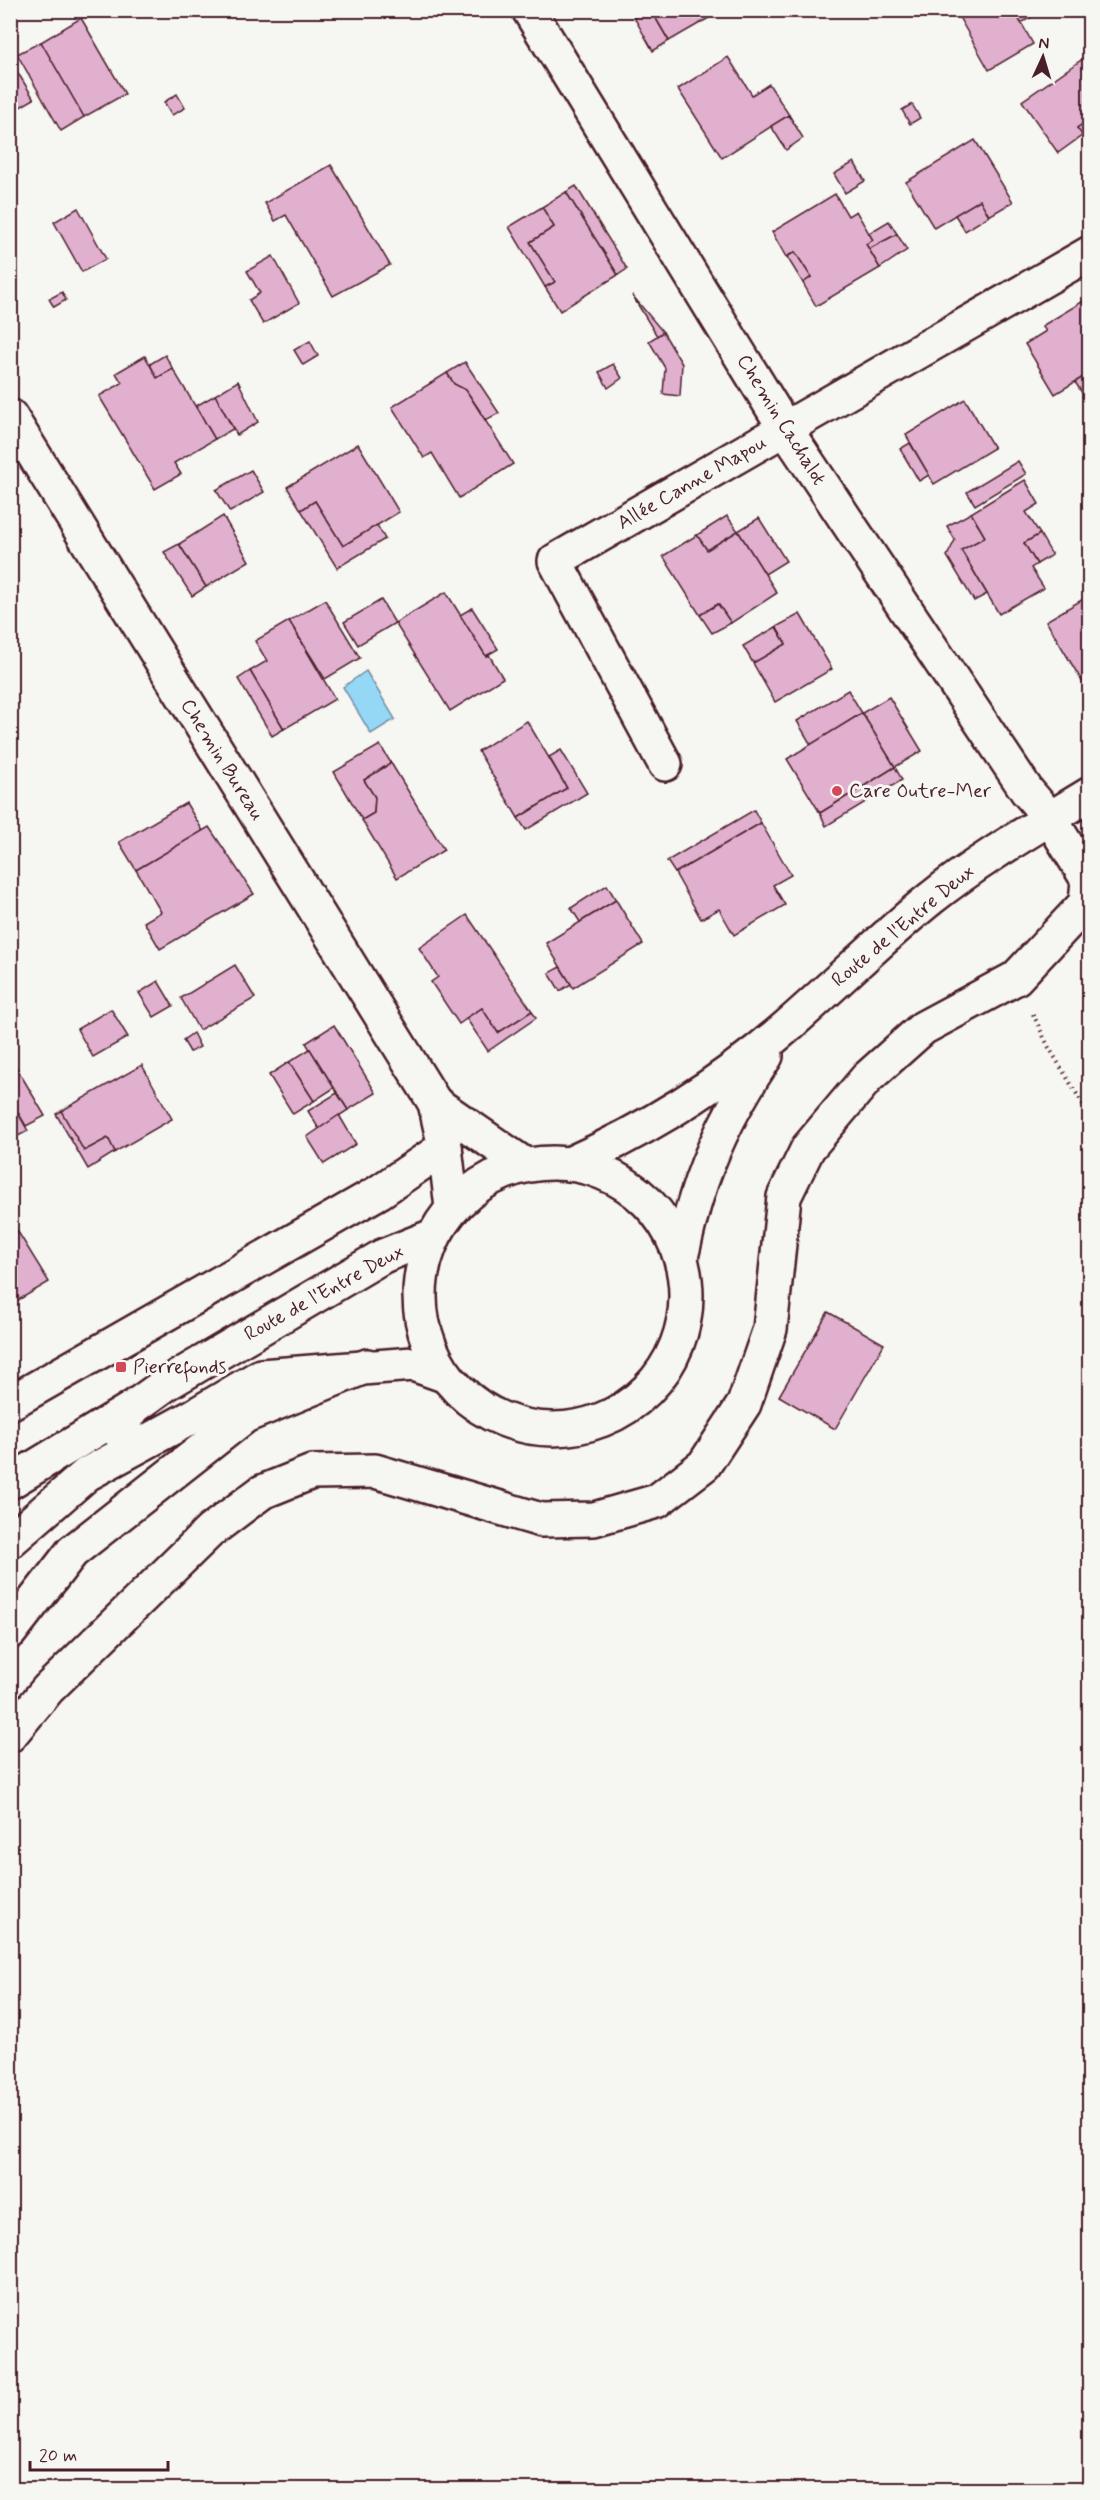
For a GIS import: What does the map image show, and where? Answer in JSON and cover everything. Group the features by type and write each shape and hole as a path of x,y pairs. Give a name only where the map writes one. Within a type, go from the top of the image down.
{"main road":[{"name":"Chemin Cachalot","path":"10,1735 48,1689 210,1531 262,1492 312,1472 375,1471 541,1520 594,1519 657,1502 704,1465 744,1404 770,1329 784,1197 808,1148 867,1078 923,1028 1016,978 1086,903 1088,880 1050,818 1027,791 786,430 530,10"},
{"name":"Allée Canne Mapou","path":"665,764 555,561 786,430 1089,253"},
{"name":"Chemin Bureau","path":"10,416 435,1103 445,1148 452,1208"},
{"name":"Route de l'Entre Deux","path":"569,1164 618,1143 726,1076 784,1029 929,900 960,876 1089,794"},
{"name":"Route de l'Entre Deux","path":"681,1257 695,1199 705,1171 742,1091 784,1029"},
{"name":"Chemin Bureau","path":"435,1103 525,1165"},
{"path":"10,1403 379,1192 445,1148"},
{"path":"569,1164 618,1179 657,1212 681,1257 687,1303 677,1349 651,1388 613,1416 568,1429 522,1426 479,1408 444,1375 424,1332 419,1283 433,1236 452,1208 485,1181 525,1165 569,1164"},
{"name":"Route de l'Entre Deux","path":"87,1474 134,1407 166,1384 383,1256 433,1236"},
{"name":"Route de l'Entre Deux","path":"10,1541 87,1474 192,1417 261,1376 413,1364 444,1375"},
{"path":"10,1632 72,1552 245,1416 367,1366"},
{"path":"10,1482 134,1407"}],"path":[{"path":"1016,978 1048,1046 1089,1116"}],"water":[{"path":"366,671 395,719 371,734 343,687"}],"building":[{"path":"630,10 651,10 669,41 653,51"},
{"path":"651,10 721,10 721,11 669,41"},
{"path":"955,10 1014,10 1033,44 989,70"},
{"path":"1014,10 1029,10 1032,17 1021,23"},
{"path":"81,18 125,94 84,117 41,42"},
{"path":"41,42 84,117 61,131 17,54"},
{"path":"1090,54 1090,119 1077,128 1083,135 1058,153 1022,101"},
{"path":"728,57 752,95 769,84 789,115 722,158 678,89"},
{"path":"10,60 34,99 10,113"},
{"path":"177,94 185,108 172,115 164,102"},
{"path":"912,104 920,118 910,124 902,110"},
{"path":"789,115 803,138 786,150 771,126"},
{"path":"1090,119 1090,136 1085,139 1077,128"},
{"path":"975,140 1013,202 989,216 980,200 934,228 906,182"},
{"path":"854,162 865,181 845,193 834,174"},
{"path":"331,165 390,265 333,296 286,215 275,221 265,203"},
{"path":"576,186 627,269 618,275 566,192"},
{"path":"566,192 618,275 560,311 545,287 555,282 530,242 554,227 542,207"},
{"path":"835,194 848,216 856,211 873,240 866,244 880,268 816,306 803,283 811,277 795,252 786,257 772,232"},
{"path":"980,200 989,216 965,231 955,215"},
{"path":"542,207 554,227 530,242 555,282 545,287 509,227"},
{"path":"78,208 106,259 82,272 54,222"},
{"path":"889,221 897,234 869,249 866,244 873,240 869,233"},
{"path":"897,234 907,250 880,268 869,249"},
{"path":"795,252 811,277 803,283 787,257"},
{"path":"273,256 299,303 263,324 249,300 260,293 247,271"},
{"path":"62,292 66,300 54,307 49,299"},
{"path":"632,295 663,332 657,336"},
{"path":"1090,297 1090,373 1055,394 1025,344 1046,331 1042,326"},
{"path":"663,332 682,364 680,396 663,394 665,368 649,341"},
{"path":"310,341 318,356 303,365 294,350"},
{"path":"165,355 173,369 157,378 150,364"},
{"path":"145,356 157,378 173,369 215,439 174,463 181,474 155,489 99,396 122,383 116,373"},
{"path":"465,362 499,413 486,420 466,390 454,384 447,373"},
{"path":"613,364 622,378 608,388 599,372"},
{"path":"447,373 454,384 466,390 513,464 459,498 432,453 424,458 392,407"},
{"path":"1090,373 1090,397 1086,399 1075,382"},
{"path":"238,381 258,422 237,435 215,395"},
{"path":"215,395 233,429 215,439 196,406"},
{"path":"965,399 994,448 934,484 906,435"},
{"path":"910,443 929,475 919,481 900,449"},
{"path":"358,444 399,512 343,546 315,501 301,510 287,487"},
{"path":"1018,461 1026,474 975,505 967,492"},
{"path":"251,470 264,492 230,512 216,490"},
{"path":"1025,480 1039,504 1026,512 1040,534 1024,543 1037,564 1031,568 1044,588 999,614 961,550 985,537 971,513"},
{"path":"315,501 343,546 377,525 385,539 337,568 301,510"},
{"path":"971,513 985,537 961,550 987,594 974,601 947,556 955,540 947,526"},
{"path":"223,516 249,561 206,587 179,544"},
{"path":"727,516 738,531 707,550 697,535"},
{"path":"759,518 786,561 765,574 738,531"},
{"path":"738,531 777,593 731,623 718,604 700,615 663,556 697,535 707,550"},
{"path":"1040,534 1052,555 1037,564 1024,543"},
{"path":"179,544 206,587 192,596 164,552"},
{"path":"446,592 486,656 489,655 503,678 450,711 395,623"},
{"path":"1090,595 1090,679 1083,683 1046,621"},
{"path":"325,600 360,658 325,679 289,621"},
{"path":"381,600 395,623 358,645 344,622"},
{"path":"718,604 731,623 712,633 700,615"},
{"path":"472,608 498,649 486,656 460,615"},
{"path":"800,614 832,669 775,702 753,663 786,644 776,627"},
{"path":"289,621 335,699 284,729 250,671 267,661 255,641"},
{"path":"776,627 786,644 753,663 743,646"},
{"path":"250,671 284,729 272,736 238,679"},
{"path":"848,690 862,713 811,745 797,721"},
{"path":"889,697 922,751 895,767 862,713"},
{"path":"862,713 895,767 820,813 787,759"},
{"path":"527,721 567,788 518,818 478,751"},
{"path":"380,745 391,763 364,780 375,797 374,813 362,820 334,772"},
{"path":"561,750 587,793 526,830 518,818 567,788 549,757"},
{"path":"391,763 444,850 397,878 362,820 374,813 375,797 364,780"},
{"path":"895,767 902,780 826,826 820,813"},
{"path":"186,803 203,831 136,870 119,842"},
{"path":"754,810 761,823 675,873 667,861"},
{"path":"761,823 791,875 773,885 785,905 734,935 719,909 701,919 675,873"},
{"path":"209,827 254,894 160,949 144,922 161,912 136,870"},
{"path":"607,885 616,900 580,922 571,908"},
{"path":"616,900 643,944 573,988 546,943"},
{"path":"467,915 532,1011 498,1033 482,1008 459,1024 431,982 438,977 419,948"},
{"path":"235,965 255,998 199,1030 181,998"},
{"path":"560,967 571,984 560,991 549,973"},
{"path":"158,981 173,1006 154,1017 139,993"},
{"path":"482,1008 498,1033 532,1011 536,1018 488,1051 466,1018"},
{"path":"111,1009 128,1037 93,1057 77,1029"},
{"path":"334,1025 376,1093 348,1110 306,1043"},
{"path":"193,1033 200,1047 190,1052 183,1040"},
{"path":"310,1049 334,1088 314,1101 289,1062"},
{"path":"289,1062 314,1101 293,1114 269,1075"},
{"path":"15,1065 45,1116 26,1126 10,1099 10,1068"},
{"path":"142,1065 172,1119 115,1152 108,1138 84,1151 61,1111"},
{"path":"337,1093 348,1110 319,1129 308,1111"},
{"path":"10,1099 28,1131 10,1140"},
{"path":"61,1111 84,1151 108,1138 115,1152 88,1169 56,1114"},
{"path":"339,1115 356,1144 324,1164 307,1137"},
{"path":"10,1219 49,1282 10,1305"},
{"path":"828,1312 884,1344 835,1429 779,1396"}],"place":[{"name":"Care Outre-Mer","path":"837,791"},
{"name":"Pierrefonds","path":"121,1367"}]}
